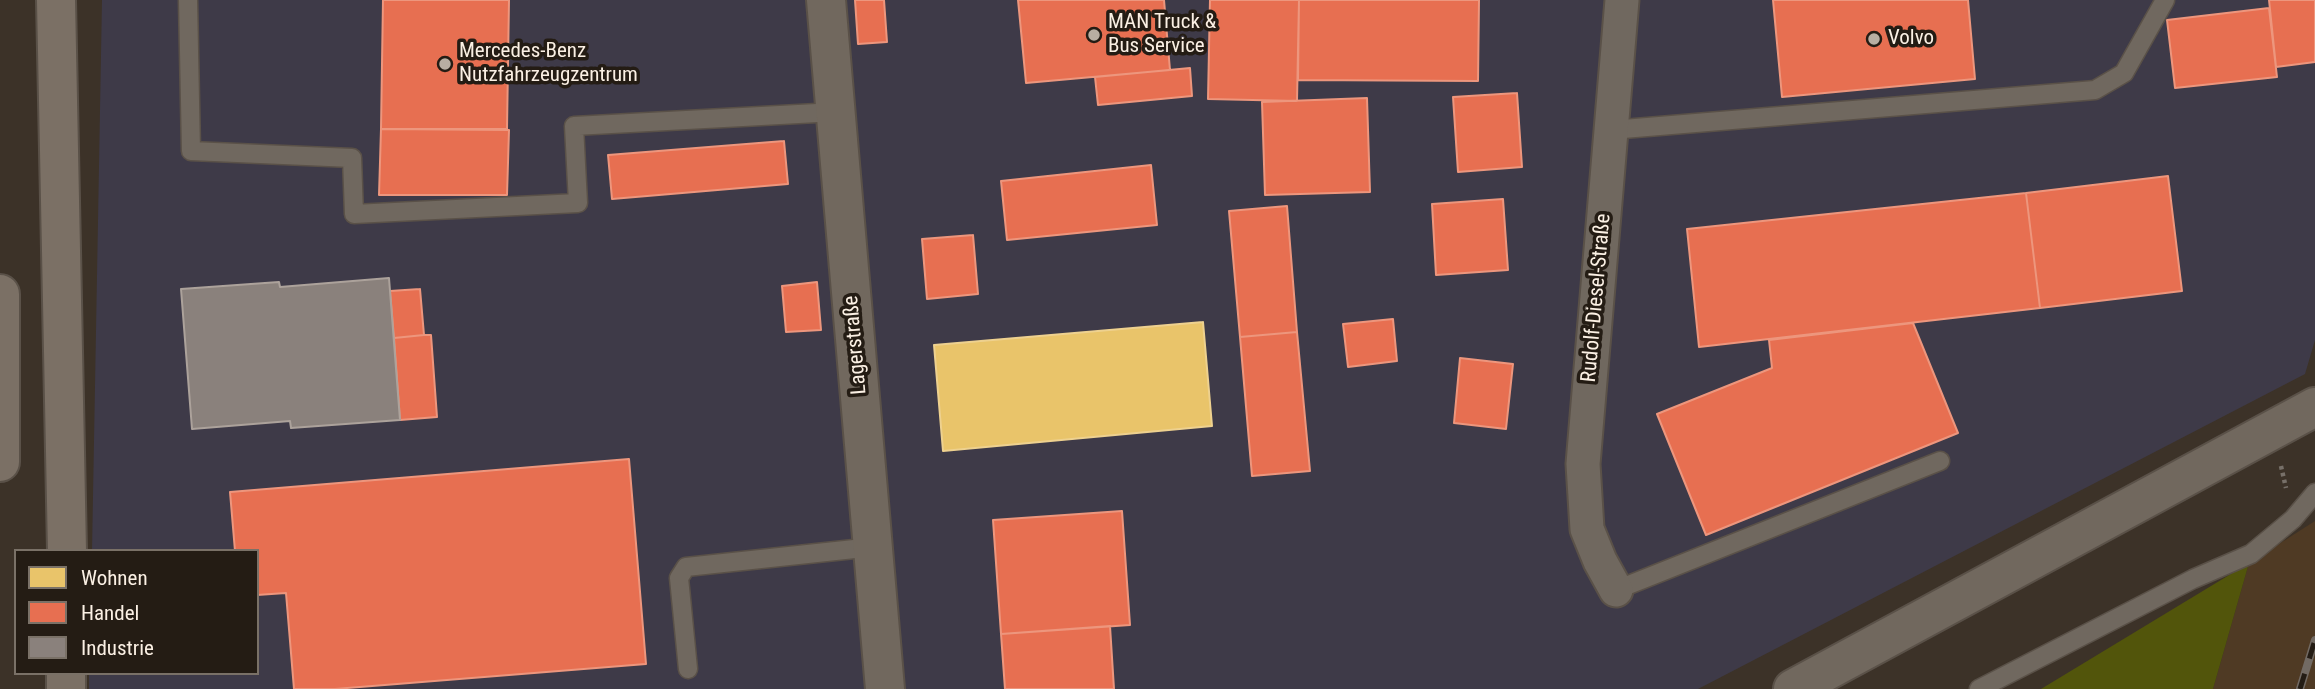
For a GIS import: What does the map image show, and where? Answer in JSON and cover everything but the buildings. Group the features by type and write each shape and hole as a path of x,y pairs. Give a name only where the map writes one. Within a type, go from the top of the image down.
{"main road":[{"path":"56,0 66,549"},
{"path":"0,294 0,462"}],"street":[{"name":"Lagerstraße","path":"826,0 885,689"},
{"name":"Rudolf-Diesel-Straße","path":"1616,590 1587,529 1583,499 1586,423 1622,0"},
{"path":"1793,689 2315,407"}],"lane":[{"path":"188,0 191,150 352,158 354,214 578,203 574,126 835,112"},
{"path":"1611,130 2095,90 2124,73 2165,0"},
{"path":"1616,590 1940,461"},
{"path":"1979,689 2193,579 2251,554 2293,519 2315,493"},
{"path":"688,669 679,578 686,567 873,547"}],"path":[{"path":"2273,429 2293,519"}],"shaded area":[{"path":"102,0 2315,0 2315,340 2305,374 1698,689 89,689 89,675 259,675 259,549 92,549"},
{"path":"2315,521 2315,689 2213,689 2249,563"},
{"path":"2249,563 2213,689 2041,689"}],"railway":[{"path":"2300,689 2315,640"}],"place":[{"name":"MAN Truck & Bus Service","path":"1094,35"},
{"name":"Volvo","path":"1874,39"},
{"name":"Mercedes-Benz Nutzfahrzeugzentrum","path":"445,64"}]}
